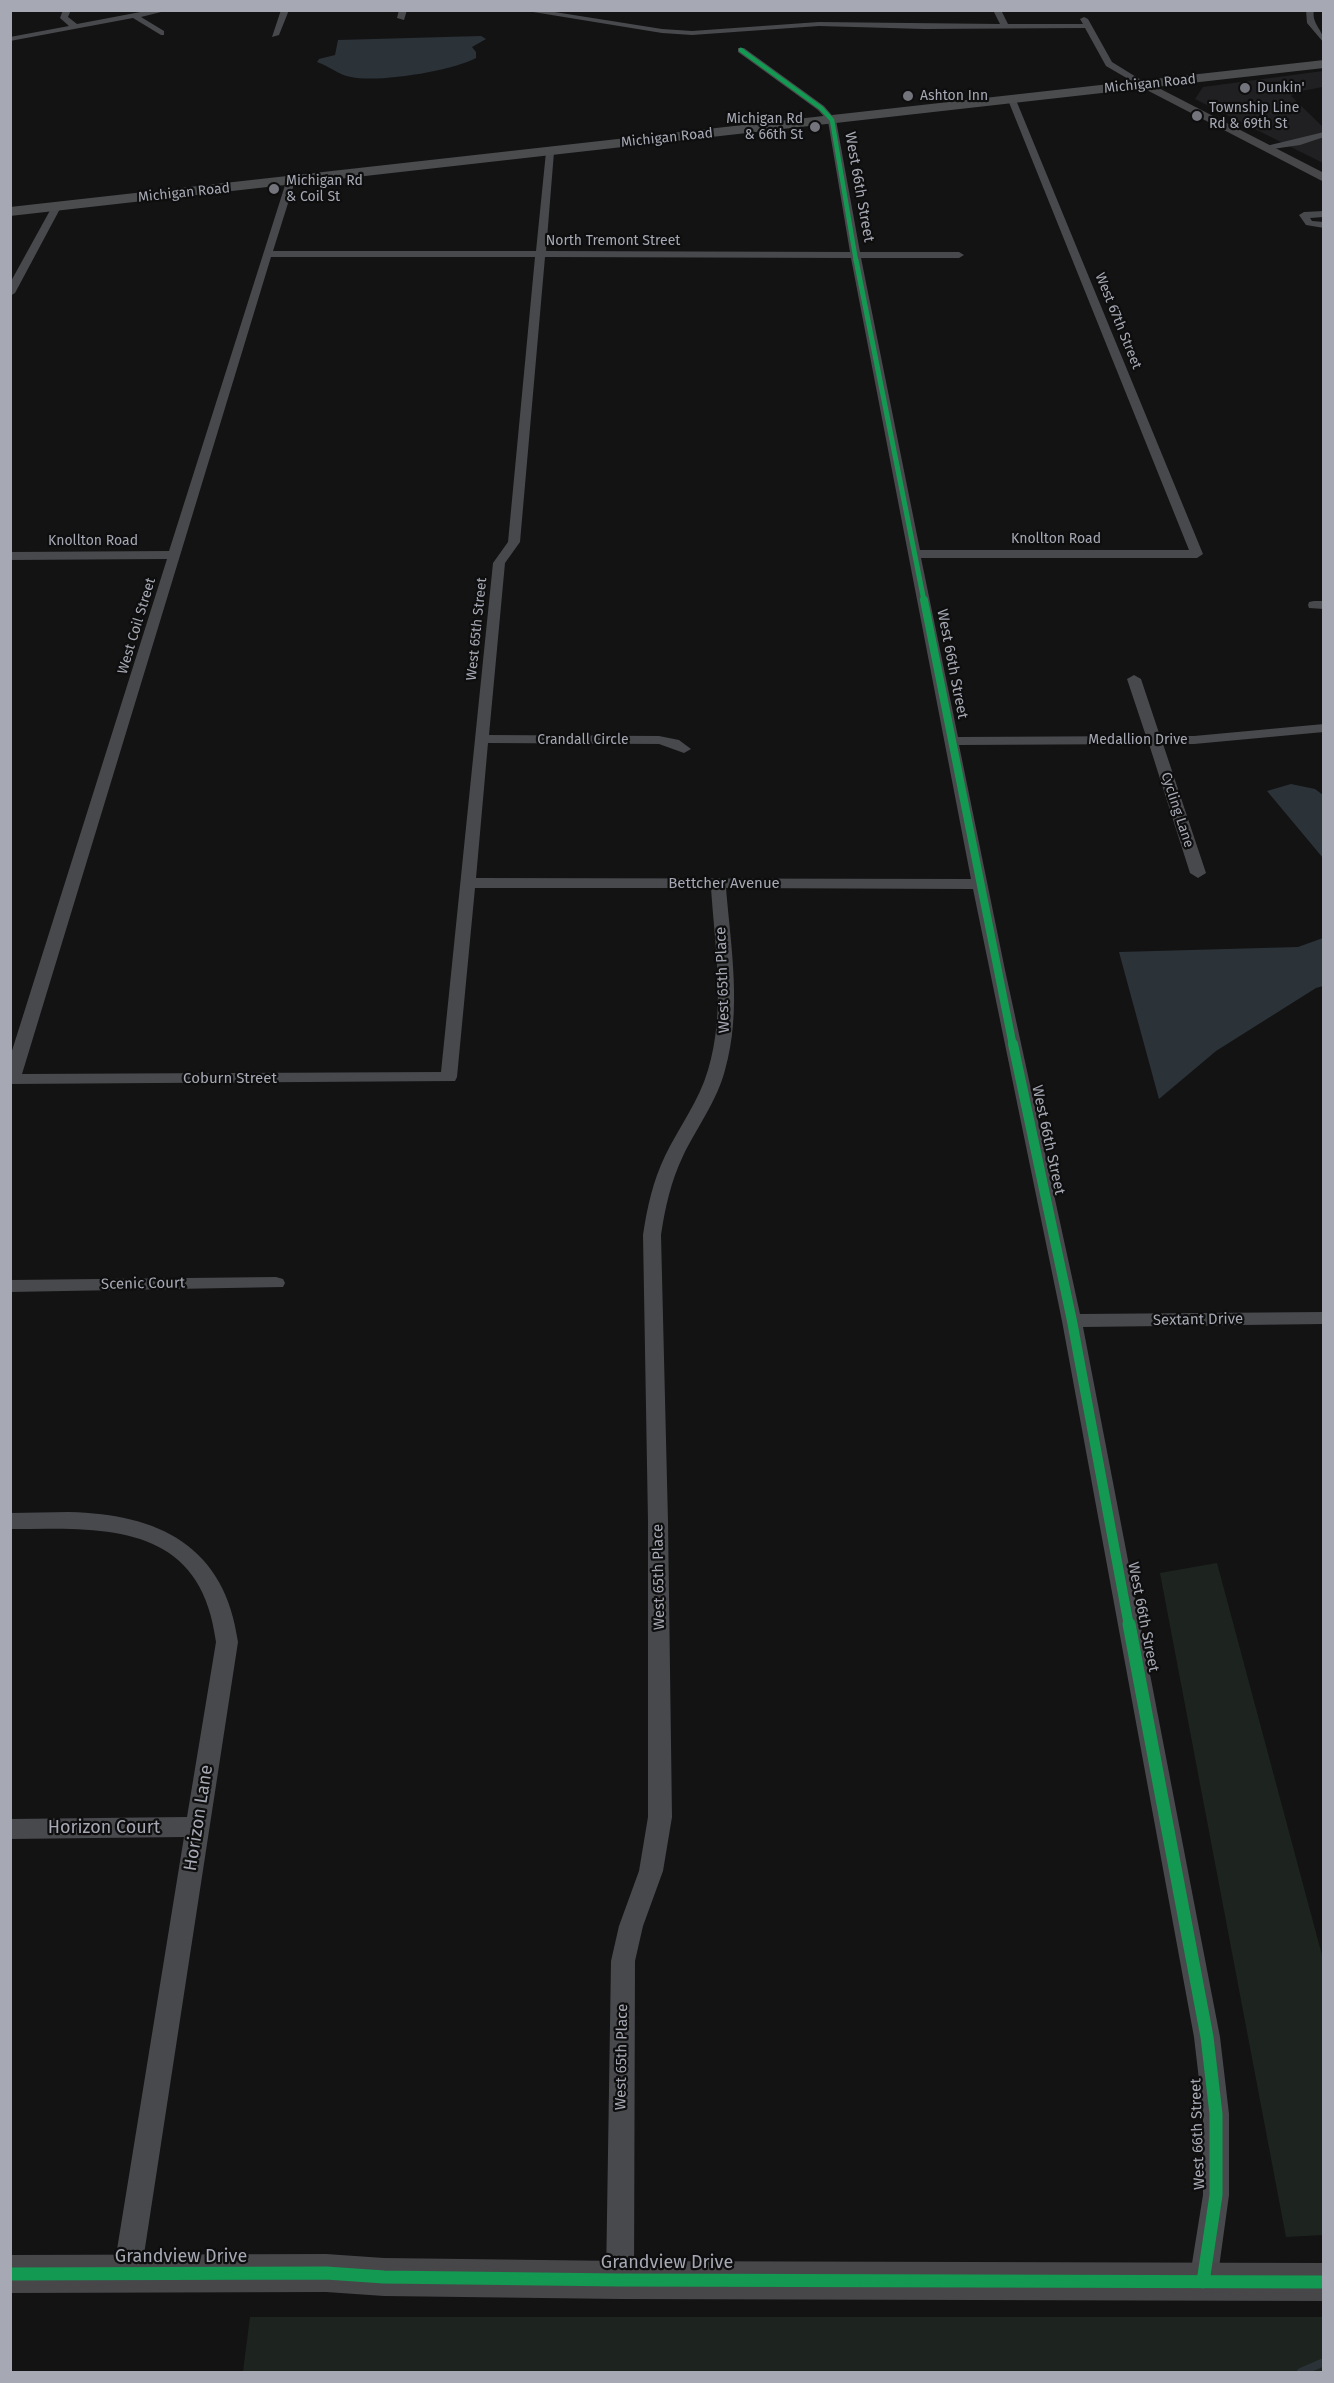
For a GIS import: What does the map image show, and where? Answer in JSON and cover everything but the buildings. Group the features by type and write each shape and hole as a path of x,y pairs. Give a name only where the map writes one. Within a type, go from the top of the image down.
{"main road":[{"name":"Michigan Road","path":"10,212 1323,64"},
{"path":"1144,85 1323,178"},
{"name":"Grandview Drive","path":"10,2274 326,2273 384,2277 620,2280 1308,2282"}],"street":[{"path":"67,10 64,18 77,28"},
{"path":"10,39 136,18 166,10"},
{"path":"275,35 285,10"},
{"path":"524,10 651,29 715,32 815,24 918,31 1086,22 1109,64 1144,85"},
{"path":"997,10 1005,27"},
{"path":"1310,10 1308,15 1310,23 1323,41"},
{"path":"136,18 161,33"},
{"path":"634,40 651,29"},
{"name":"West 66th Street","path":"741,50 821,108 832,120 855,254 980,884 1072,1321 1207,2037 1216,2114 1216,2195 1203,2282"},
{"name":"West 67th Street","path":"1012,100 1197,554"},
{"path":"1266,147 1300,142 1323,134"},
{"name":"West 65th Street","path":"449,1077 500,564 514,542 550,152"},
{"name":"West Coil Street","path":"11,1079 290,181"},
{"path":"10,293 56,207"},
{"path":"1323,214 1304,214 1309,224 1323,225"},
{"name":"North Tremont Street","path":"267,254 959,255"},
{"name":"Knollton Road","path":"916,554 1197,554"},
{"name":"Knollton Road","path":"10,556 175,555"},
{"name":"Cycling Lane","path":"1134,679 1198,873"},
{"name":"Medallion Drive","path":"952,741 1203,740 1323,728"},
{"name":"Crandall Circle","path":"481,739 659,740 674,743 684,749"},
{"name":"Bettcher Avenue","path":"468,883 980,884"},
{"name":"West 65th Place","path":"620,2280 623,1961 631,1926 651,1871 660,1817 658,1510 652,1235 656,1210 669,1167 712,1084 725,1040 726,1013 718,884"},
{"name":"Coburn Street","path":"11,1079 449,1077"},
{"name":"Scenic Court","path":"10,1286 276,1283"},
{"name":"Sextant Drive","path":"1072,1321 1323,1318"},
{"name":"Horizon Lane","path":"10,1521 95,1521 137,1529 164,1540 189,1556 207,1576 220,1599 226,1624 227,1642 127,2274"},
{"name":"Horizon Court","path":"10,1828 198,1827"}],"shaded area":[{"path":"481,36 486,39 472,47 476,52 476,58 465,63 415,75 379,78 351,77 317,62 319,59 335,55 338,40"},
{"path":"1323,71 1323,87 1296,92 1291,96 1323,127 1323,163 1195,99 1203,87"},
{"path":"1291,784 1315,789 1323,795 1323,858 1267,791"},
{"path":"1323,938 1323,986 1316,988 1216,1051 1159,1099 1119,952 1298,947"},
{"path":"1217,1563 1323,1959 1323,2235 1286,2237 1160,1573"},
{"path":"250,2317 1323,2317 1323,2372 243,2372"}],"waterway":[{"path":"1301,2372 1324,2362"}],"cycle path":[{"path":"741,50 821,108 832,120 855,254 997,970 1072,1321 1207,2037 1216,2114 1216,2195 1203,2282"},
{"path":"10,2274 326,2273 384,2277 620,2280 1324,2282"}],"place":[{"name":"Dunkin'","path":"1245,88"},
{"name":"Ashton Inn","path":"908,96"},
{"name":"Township Line Rd & 69th St","path":"1197,116"},
{"name":"Michigan Rd & 66th St","path":"815,127"},
{"name":"Michigan Rd & Coil St","path":"274,189"}]}
